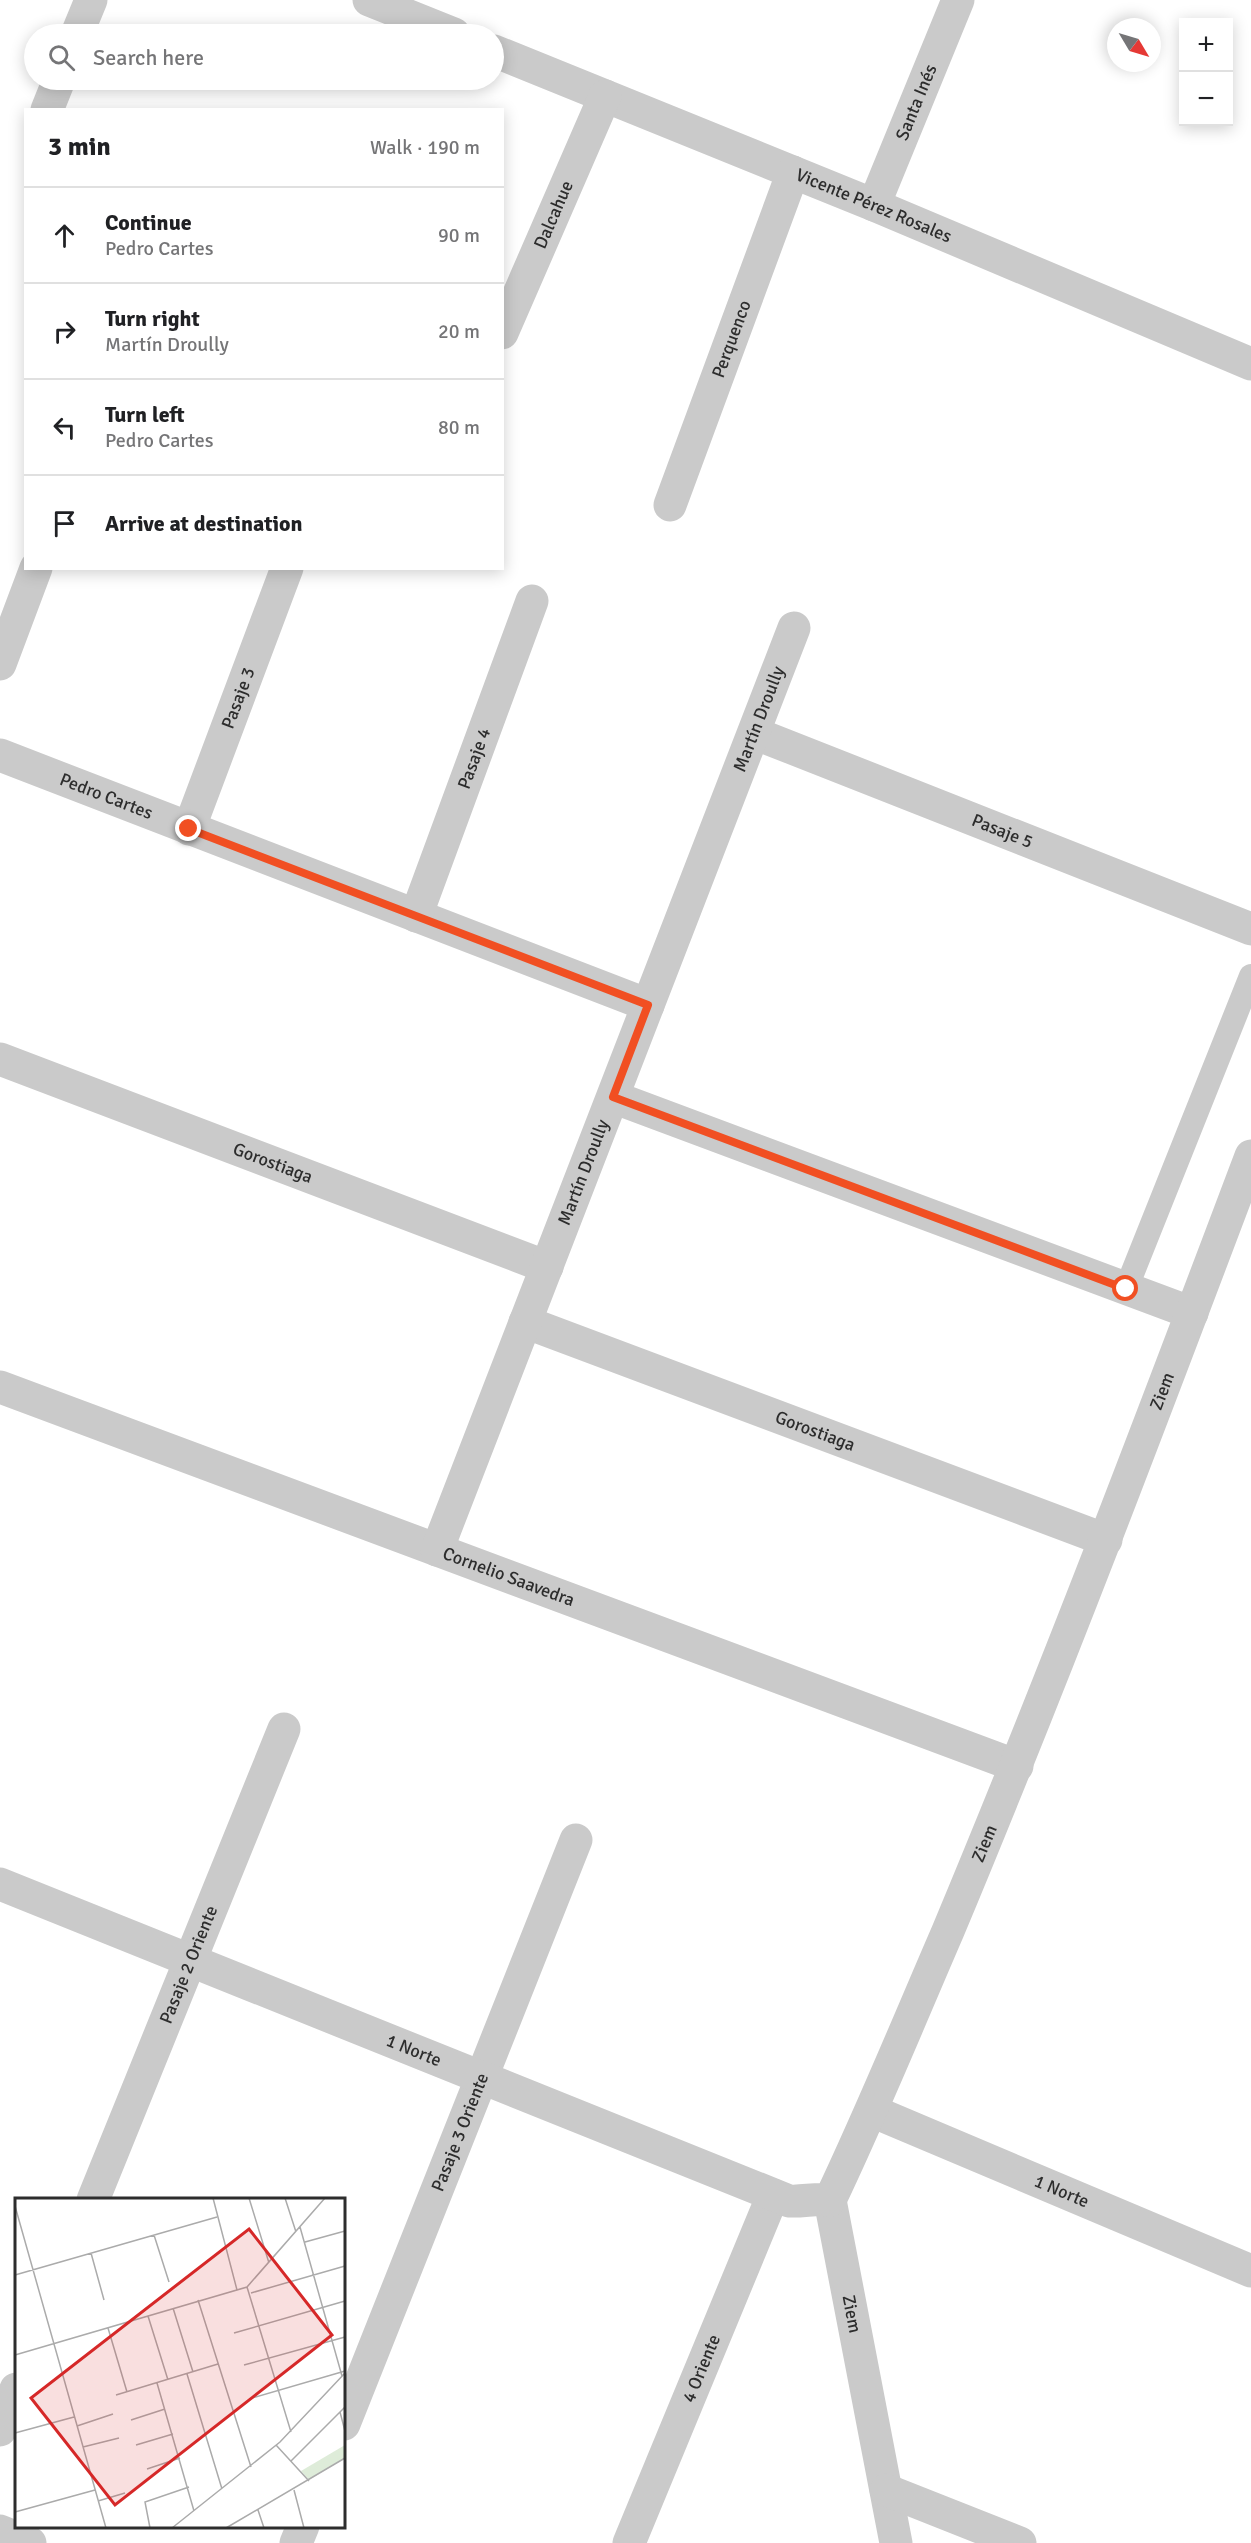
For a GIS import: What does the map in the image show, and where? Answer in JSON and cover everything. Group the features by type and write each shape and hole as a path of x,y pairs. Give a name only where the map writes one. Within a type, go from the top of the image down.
{"street":[{"path":"81,24 91,0"},
{"path":"369,0 429,24"},
{"name":"Santa Inés","path":"874,205 958,0"},
{"name":"Vicente Pérez Rosales","path":"504,55 874,205 1251,364"},
{"path":"48,108 55,90"},
{"name":"Dalcahue","path":"504,328 605,96"},
{"name":"Perquenco","path":"670,505 793,172"},
{"path":"0,664 35,570"},
{"name":"Pasaje 3","path":"189,829 286,570"},
{"name":"Pasaje 4","path":"416,916 532,601"},
{"name":"Martín Droully","path":"437,1550 794,628"},
{"name":"Pasaje 5","path":"754,733 1251,929"},
{"name":"Pedro Cartes","path":"0,755 648,1005"},
{"name":"Gorostiaga","path":"0,1059 547,1267"},
{"path":"613,1097 1192,1313"},
{"name":"Ziem","path":"896,2543 830,2200 872,2111 1017,1766 1106,1540 1251,1156"},
{"name":"Gorostiaga","path":"525,1322 1106,1540"},
{"name":"Cornelio Saavedra","path":"0,1387 1017,1766"},
{"name":"Pasaje 2 Oriente","path":"93,2198 284,1730"},
{"name":"Pasaje 3 Oriente","path":"345,2421 576,1840"},
{"name":"1 Norte","path":"0,1884 773,2195 789,2201 806,2202 817,2198 830,2200"},
{"name":"1 Norte","path":"872,2111 1251,2271"},
{"name":"4 Oriente","path":"629,2543 773,2195"},
{"path":"0,2430 15,2392"},
{"path":"886,2490 1020,2543"},
{"path":"297,2543 302,2528"},
{"path":"0,2531 30,2543"}],"lane":[{"path":"1126,1289 1251,976"}],"route":[{"path":"189,829 648,1005 613,1097 1126,1289"}]}
